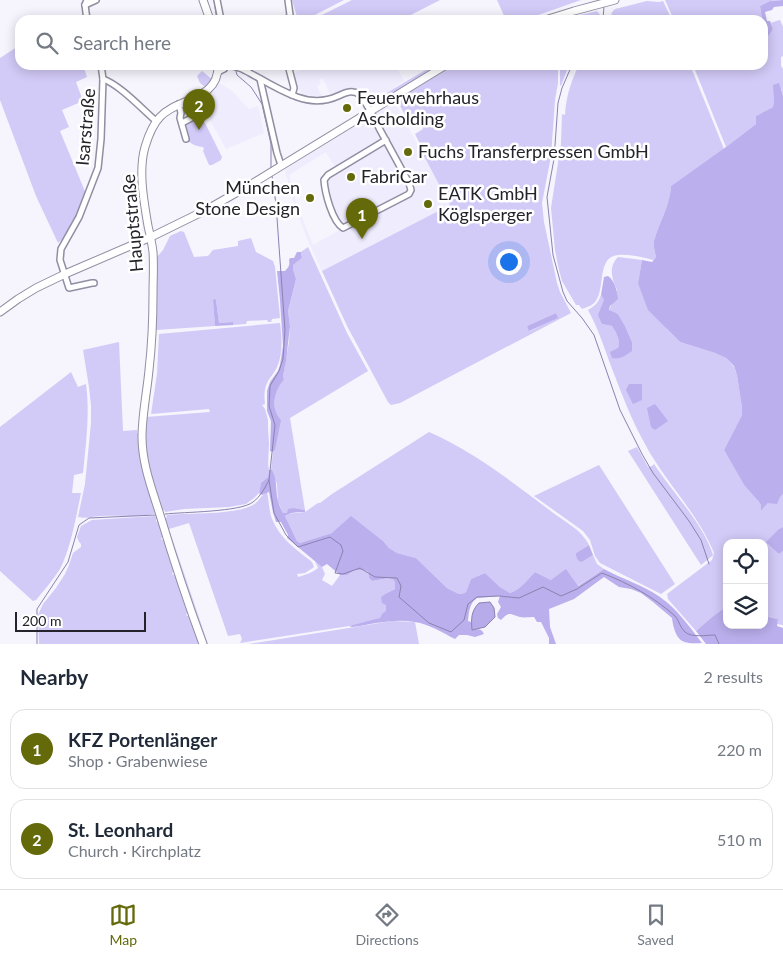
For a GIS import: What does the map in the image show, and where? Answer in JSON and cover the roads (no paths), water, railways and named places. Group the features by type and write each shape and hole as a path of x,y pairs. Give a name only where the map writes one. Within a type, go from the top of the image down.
{"main road":[{"path":"203,0 208,15"},
{"path":"562,15 612,1"},
{"name":"Hauptstraße","path":"203,644 180,582 143,455 142,428 150,370 153,252 142,182 142,168 144,149 156,121 164,112 197,97 209,89 216,79 218,70"},
{"path":"0,312 31,290 206,210 438,70"}],"street":[{"path":"87,15 86,2 96,0"},
{"path":"217,0 220,15"},
{"path":"288,0 290,15"},
{"name":"Isarstraße","path":"65,274 60,260 61,249 79,217 98,168 101,139 102,70"},
{"path":"243,70 292,95 305,99 324,101 347,92 359,94 362,98 370,111 386,140 409,183 411,190 409,194 343,228 332,212 324,180 328,175 386,140"},
{"path":"289,70 294,88 292,95"},
{"path":"103,79 109,81 156,121"},
{"path":"260,79 275,144 278,167"},
{"path":"182,123 197,116 190,100"},
{"path":"180,104 182,113 180,118 186,139"},
{"path":"65,274 69,288 94,283"}],"waterway":[{"path":"214,0 216,15"},
{"path":"603,15 604,6"},
{"path":"236,70 237,75 251,87 262,104 271,144 271,170"},
{"path":"570,70 558,103 554,159 547,197 553,255 563,292 567,301 594,335 620,410 642,454 653,473 701,540 709,564"},
{"path":"272,176 276,204 285,330 283,359 279,371 270,386 269,406 275,425 269,480 274,513 286,535 298,547 330,537 341,545 343,551 335,573 343,574 360,568 375,577 397,578 401,586 399,597 429,623 451,632 464,620 468,604 477,597 499,596 519,598 543,587 561,596 577,589 602,573 650,597 675,616 683,630 688,634 695,636 715,635 719,644"},
{"path":"165,514 225,510 247,505 258,498 269,480"},
{"path":"37,644 37,609 68,562 79,525 89,518 156,515"}],"place":[{"name":"Feuerwehrhaus Ascholding","path":"347,108"},
{"name":"St. Leonhard","path":"199,130"},
{"name":"Fuchs Transferpressen GmbH","path":"408,152"},
{"name":"FabriCar","path":"351,177"},
{"name":"München Stone Design","path":"310,198"},
{"name":"EATK GmbH Köglsperger","path":"428,204"},
{"name":"KFZ Portenlänger","path":"362,239"}]}
